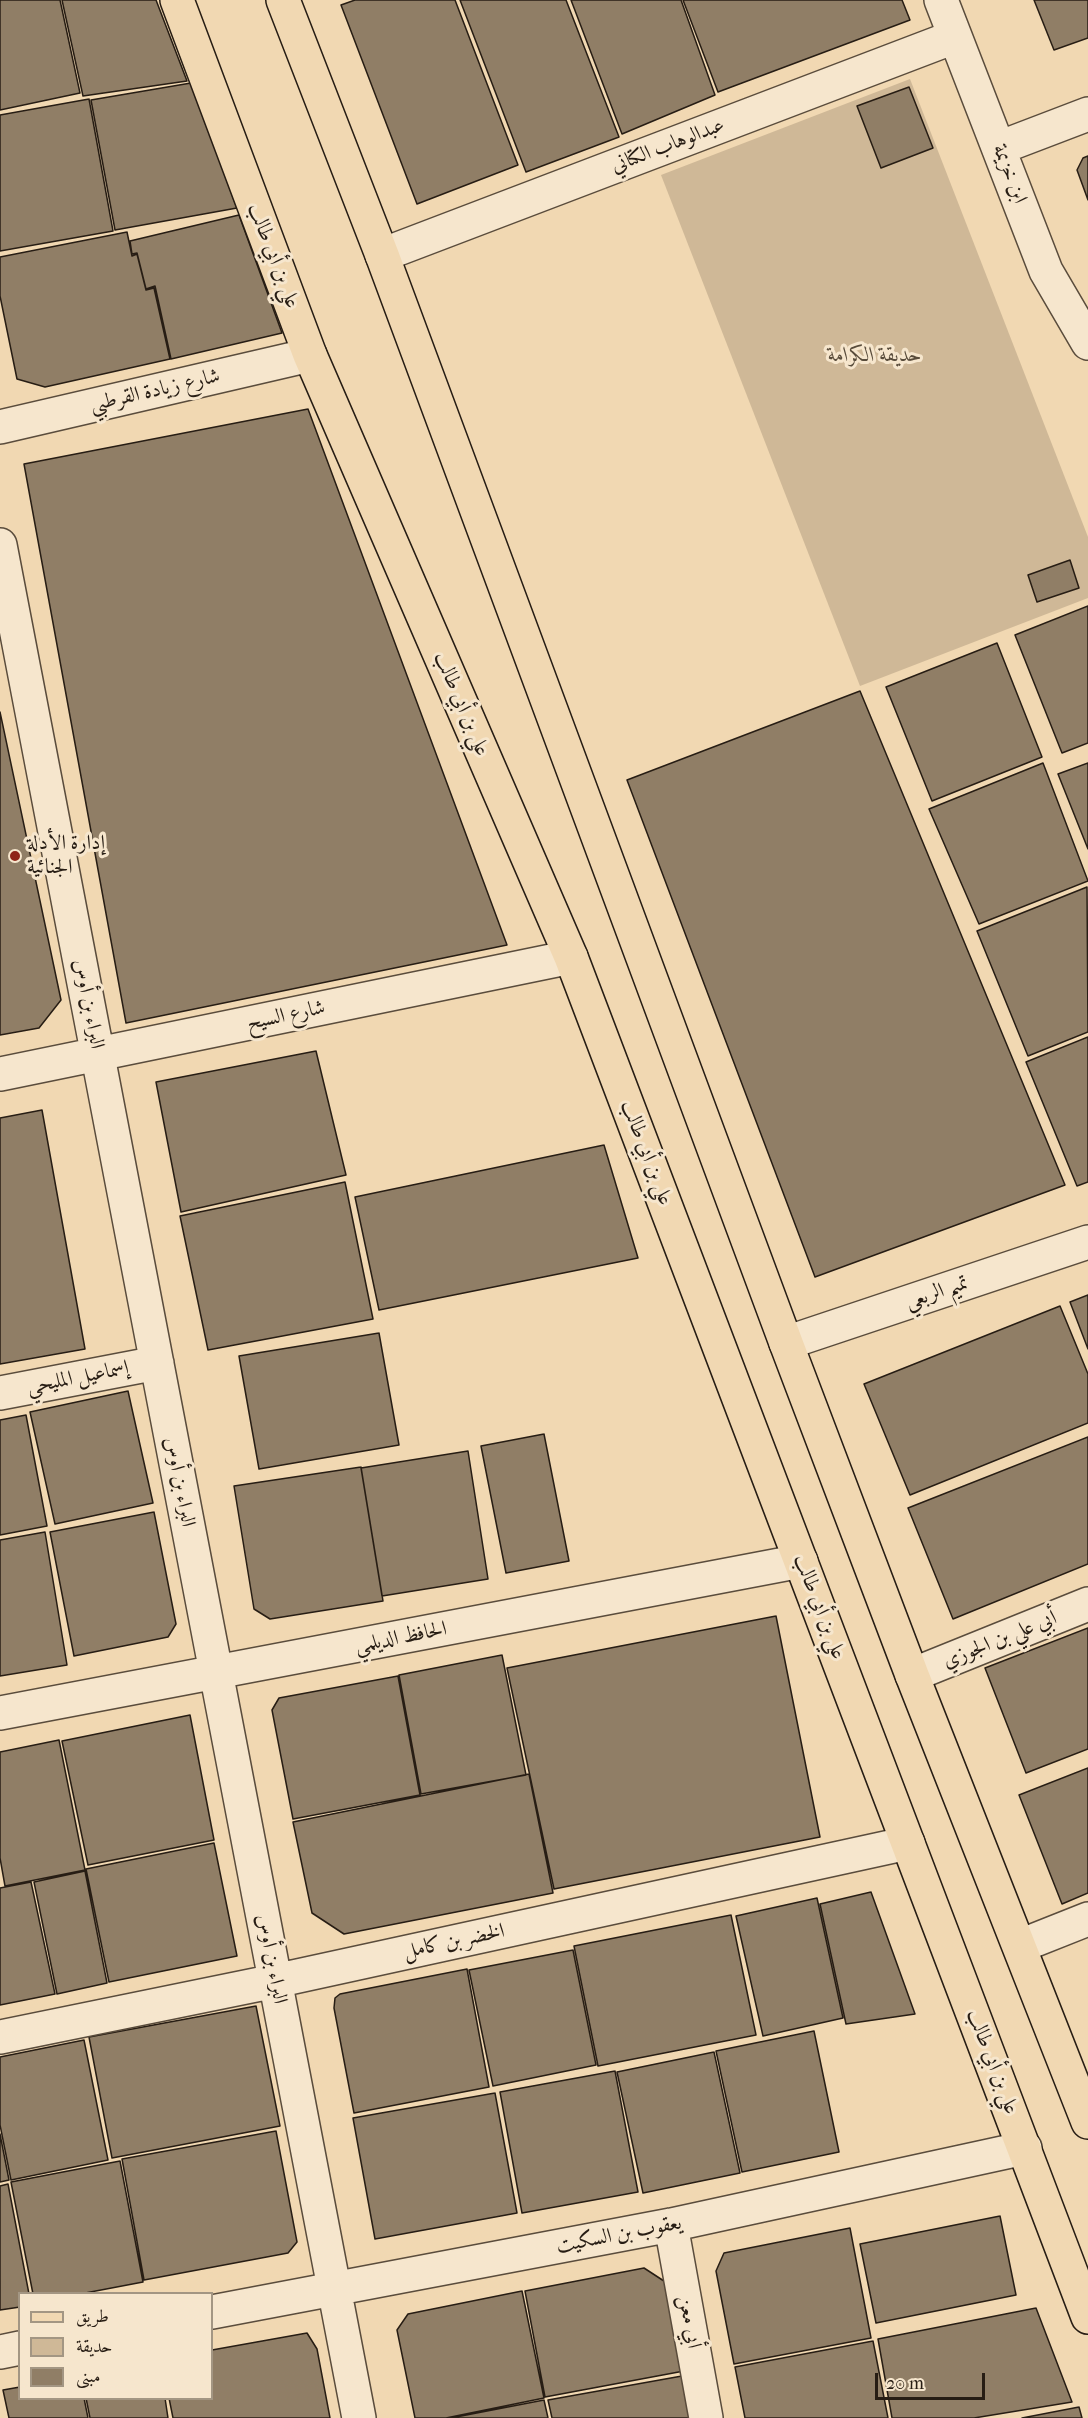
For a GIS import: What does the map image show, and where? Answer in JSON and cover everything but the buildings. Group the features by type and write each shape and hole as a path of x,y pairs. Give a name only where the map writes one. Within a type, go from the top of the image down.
{"main road":[{"name":"علي بن أبي طالب","path":"177,0 310,355 571,957 1088,2317"},
{"path":"283,0 382,255 786,1343 912,1675 1088,2122"}],"street":[{"name":"ابن خزيمة","path":"941,0 1046,271 1088,343"},
{"name":"عبدالوهاب الكتاني","path":"382,255 954,37"},
{"path":"999,148 1088,114"},
{"name":"شارع زيادة القرطبي","path":"0,427 310,355"},
{"name":"البراء بن أوس","path":"0,545 359,2418"},
{"name":"شارع السيح","path":"0,1074 571,957"},
{"name":"تميم الربعي","path":"786,1343 1088,1242"},
{"name":"إسماعيل المليحي","path":"0,1393 157,1363"},
{"name":"الحافظ الديلمي","path":"0,1713 801,1561"},
{"name":"أبي علي بن الجوزي","path":"912,1675 1088,1604"},
{"name":"الخضر بن كامل","path":"0,2037 275,1981 908,1843"},
{"path":"1020,1946 1088,1919"},
{"name":"يعقوب بن السكيت","path":"213,2312 671,2225 1025,2148"},
{"name":"أبي معن","path":"671,2225 706,2418"},
{"path":"0,2352 18,2348"}],"green space":[{"name":"حديقة الكرامة","path":"910,79 1088,537 1088,598 860,686 661,175"}],"place":[{"name":"إدارة الأدلة الجنائية","path":"15,856"}]}
